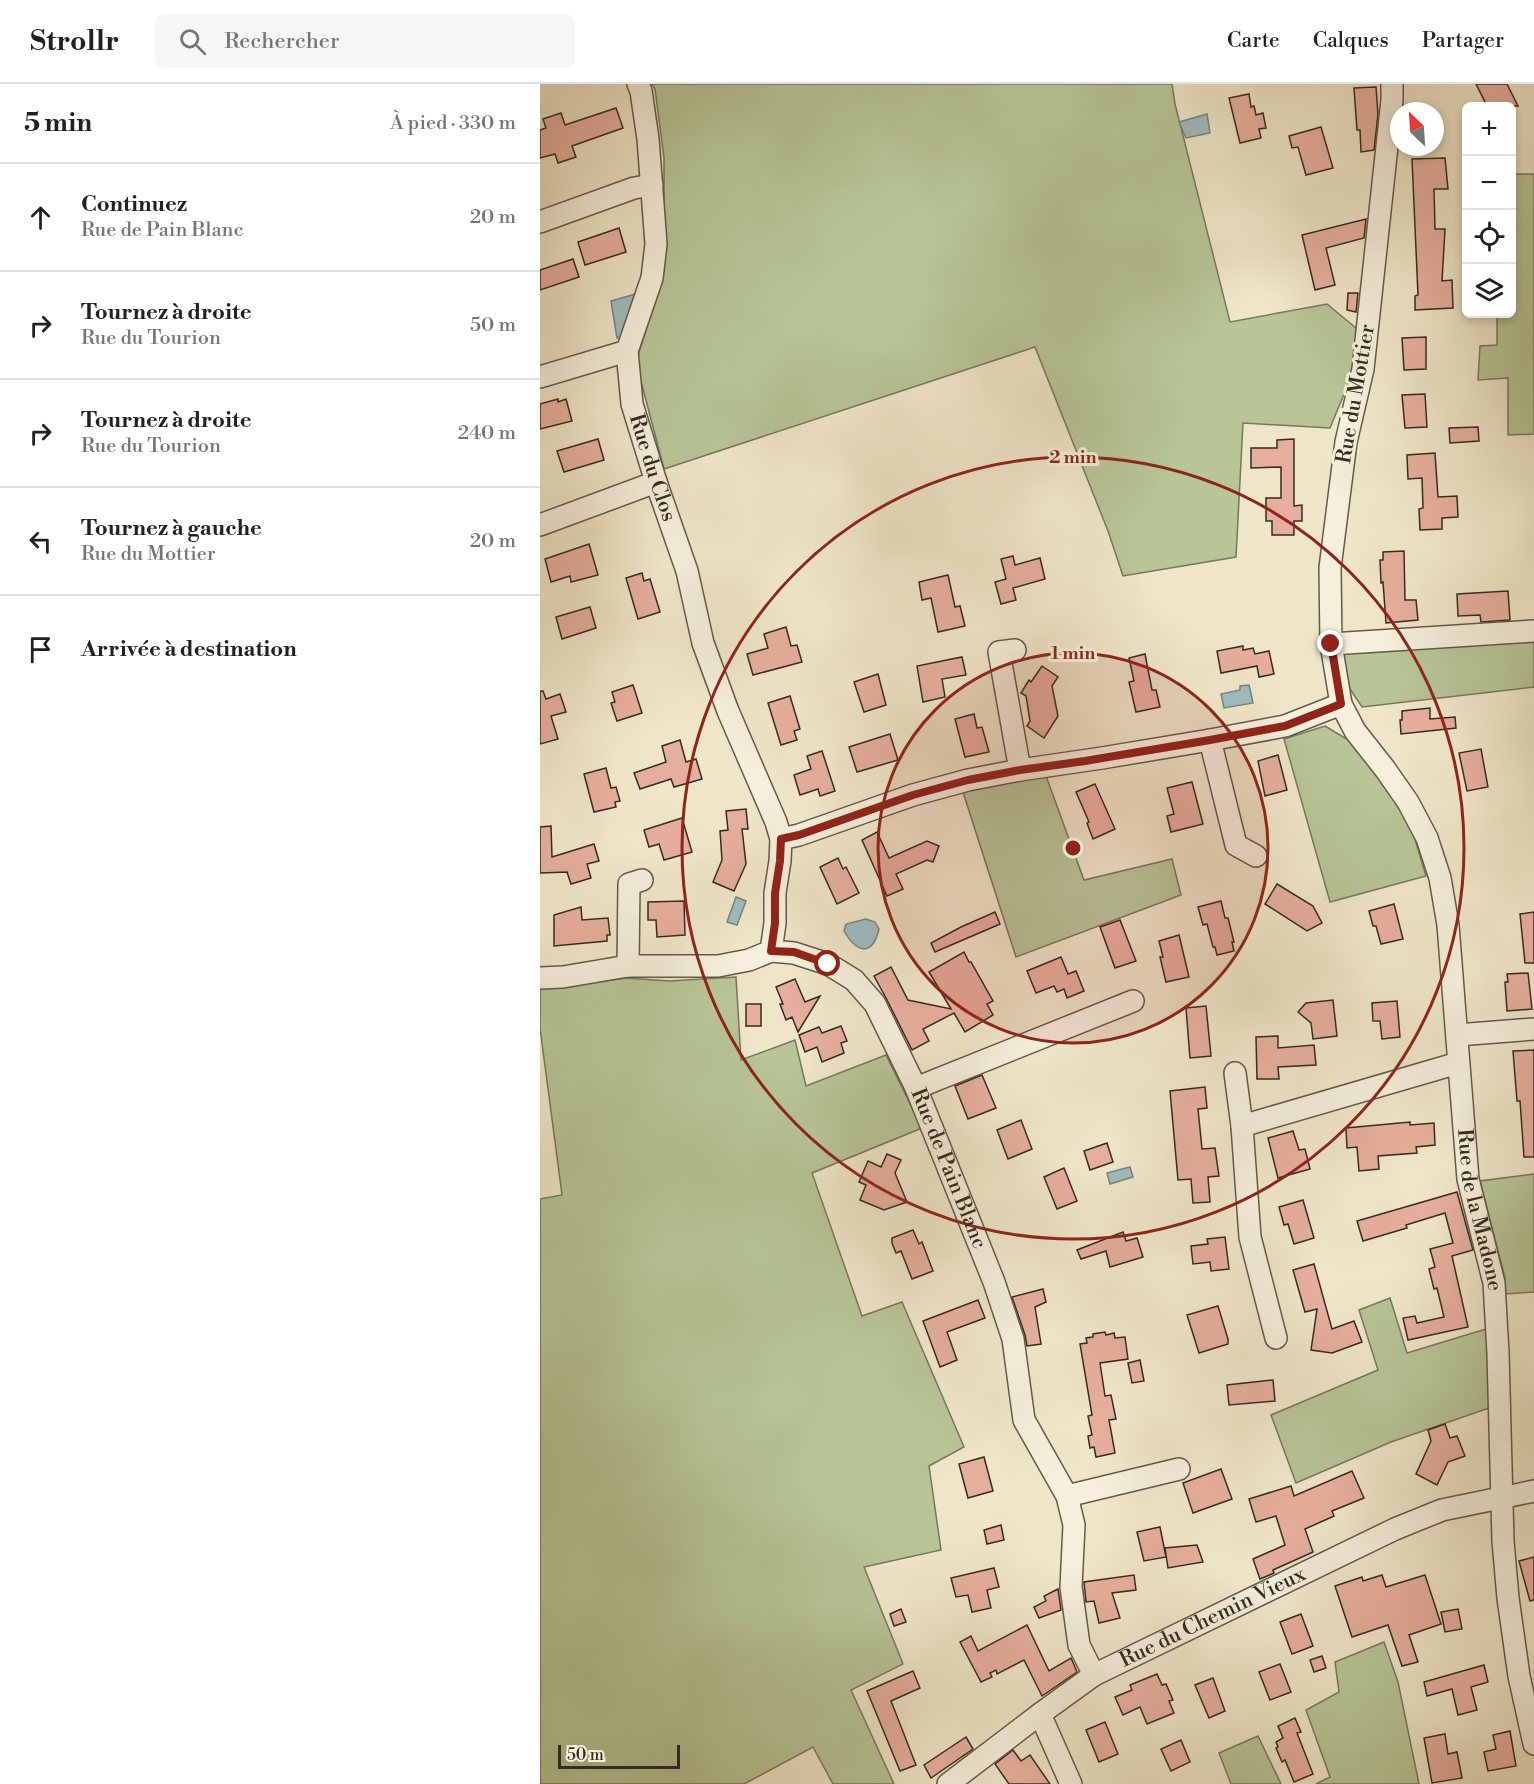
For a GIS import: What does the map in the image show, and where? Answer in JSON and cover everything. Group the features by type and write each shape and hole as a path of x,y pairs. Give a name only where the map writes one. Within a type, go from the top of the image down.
{"street":[{"name":"Rue du Clos","path":"638,84 648,139 656,244 652,278 627,351 632,404 687,571 703,643 728,711 776,822 781,839"},
{"name":"Rue du Mottier","path":"1341,704 1331,644 1330,568 1346,442 1364,369 1392,84"},
{"path":"540,222 634,188 652,184"},
{"path":"540,377 627,351"},
{"path":"540,525 656,482"},
{"path":"1331,644 1534,631"},
{"path":"1015,650 999,652 1020,770"},
{"path":"771,951 781,839 799,835 913,795 968,780 1285,726 1341,704"},
{"name":"Rue de la Madone","path":"1341,704 1355,732 1408,802 1427,838 1440,878 1448,925 1468,1179 1494,1283 1501,1496 1508,1598 1519,1676 1534,1744"},
{"path":"1210,740 1236,845 1256,856"},
{"path":"628,966 629,884 642,880"},
{"name":"Rue de Pain Blanc","path":"540,978 563,977 628,966 718,966 749,960 771,951 794,952 828,964 854,980 875,1004 916,1088 994,1282 1013,1339 1024,1420 1067,1496 1074,1525 1071,1587 1079,1645 1094,1675"},
{"path":"916,1088 1133,1001"},
{"path":"1457,1035 1534,1029"},
{"path":"1242,1126 1458,1063"},
{"path":"1235,1073 1242,1126 1250,1237 1276,1338"},
{"path":"1067,1496 1179,1469"},
{"name":"Rue du Chemin Vieux","path":"948,1784 1094,1675 1395,1529 1442,1510 1534,1491"},
{"path":"1040,1714 1071,1784"}],"green space":[{"path":"652,84 1172,84 1175,104 1230,322 1327,304 1356,328 1356,365 1330,428 1243,423 1236,557 1123,576 1108,531 1035,347 664,469 636,362 664,271 664,158 655,89"},
{"path":"1516,174 1534,174 1534,434 1508,435 1508,378 1478,380 1480,346 1497,345 1497,318 1516,318"},
{"path":"1534,632 1534,687 1362,707 1350,689 1340,649"},
{"path":"1325,726 1350,741 1386,787 1411,826 1426,876 1330,902 1284,739"},
{"path":"1046,776 1084,880 1172,859 1181,895 1016,957 962,789"},
{"path":"736,977 741,1060 795,1040 806,1086 886,1055 922,1128 812,1173 862,1316 902,1302 964,1447 929,1466 941,1550 864,1567 903,1664 851,1690 894,1784 833,1784 813,1747 744,1784 540,1784 540,1199 562,1195 540,1028 540,989 626,978 669,981"},
{"path":"1534,1174 1534,1292 1505,1294 1505,1278 1480,1181"},
{"path":"1390,1298 1407,1353 1486,1329 1495,1406 1391,1442 1296,1483 1271,1415 1378,1370 1359,1310"},
{"path":"1384,1642 1398,1682 1419,1784 1316,1784 1330,1777 1306,1710 1339,1692 1335,1662"},
{"path":"1258,1736 1281,1784 1231,1784 1219,1753"}],"water":[{"path":"1207,114 1210,133 1186,138 1179,122"},
{"path":"646,291 627,335 617,338 611,301"},
{"path":"1249,685 1253,703 1224,708 1221,694 1240,690 1240,686"},
{"path":"736,897 746,901 737,925 727,922"},
{"path":"866,919 875,922 879,929 872,944 863,949 854,944 844,931 846,924"},
{"path":"1130,1167 1133,1177 1110,1184 1107,1173"}],"building":[{"path":"1476,84 1507,84 1516,102 1485,102"},
{"path":"1376,87 1378,114 1374,150 1361,152 1354,88"},
{"path":"1249,94 1251,107 1254,106 1256,115 1263,113 1266,128 1259,129 1261,138 1240,143 1229,98"},
{"path":"616,108 623,128 572,146 576,157 558,163 555,154 540,158 540,130 546,128 543,119 561,113 565,125"},
{"path":"1321,127 1333,168 1306,175 1298,147 1292,148 1289,136"},
{"path":"1445,158 1448,189 1434,189 1435,229 1445,229 1442,281 1452,280 1453,308 1415,310 1415,296 1418,295 1412,159"},
{"path":"1366,219 1364,238 1326,248 1335,285 1315,290 1302,235"},
{"path":"619,228 626,252 585,265 578,242"},
{"path":"573,259 579,277 540,290 540,270"},
{"path":"1348,293 1358,293 1356,312 1347,310"},
{"path":"1426,337 1426,369 1404,370 1402,338"},
{"path":"1425,394 1427,427 1405,428 1402,395"},
{"path":"558,399 558,402 566,399 572,421 540,429 540,404"},
{"path":"1478,427 1479,441 1450,443 1449,428"},
{"path":"598,439 604,460 564,472 557,451"},
{"path":"1294,439 1294,506 1302,505 1302,521 1294,521 1294,535 1272,535 1272,521 1266,521 1266,498 1281,498 1281,467 1251,468 1251,448 1277,448 1277,440"},
{"path":"1435,453 1438,497 1457,496 1458,517 1442,518 1442,529 1420,530 1419,509 1423,508 1422,478 1408,479 1407,455"},
{"path":"589,544 598,575 571,582 570,576 551,582 545,559"},
{"path":"1404,551 1405,600 1416,600 1418,620 1386,623 1380,560 1383,560 1383,552"},
{"path":"1013,556 1015,565 1040,558 1045,579 1013,588 1016,600 1001,604 995,582 1006,579 1001,559"},
{"path":"642,573 644,581 650,579 660,612 638,619 626,578"},
{"path":"948,575 955,607 960,606 965,626 938,632 931,598 922,600 919,582"},
{"path":"1508,591 1510,620 1481,622 1480,615 1458,616 1457,594"},
{"path":"590,607 596,628 562,639 556,617"},
{"path":"786,627 791,646 797,645 802,662 753,675 747,654 768,648 764,634"},
{"path":"1243,646 1243,650 1253,648 1255,654 1269,651 1274,674 1259,677 1257,666 1221,673 1217,651"},
{"path":"1145,654 1152,690 1156,690 1160,707 1136,712 1129,682 1134,681 1129,658"},
{"path":"962,657 966,675 942,679 945,697 923,702 917,666"},
{"path":"1042,666 1058,677 1052,686 1058,716 1044,738 1027,726 1030,721 1026,696 1021,693"},
{"path":"878,674 886,705 864,712 854,682"},
{"path":"633,685 642,713 617,721 611,703 615,702 612,692"},
{"path":"540,691 543,691 546,699 560,694 566,712 551,716 558,739 540,744"},
{"path":"790,696 800,729 794,731 797,740 781,745 768,703"},
{"path":"1430,708 1430,719 1455,717 1456,728 1401,734 1402,711"},
{"path":"974,714 977,728 982,727 989,752 965,757 955,719"},
{"path":"890,734 898,760 857,772 849,747"},
{"path":"680,740 686,762 696,759 702,779 674,787 671,779 640,789 634,773 666,762 662,746"},
{"path":"1481,749 1488,787 1467,791 1459,753"},
{"path":"822,751 835,791 820,796 818,789 800,795 794,775 811,769 807,756"},
{"path":"1278,755 1287,790 1265,796 1258,761"},
{"path":"606,768 611,788 616,787 620,801 615,802 616,807 594,812 584,774"},
{"path":"1192,782 1203,824 1171,832 1167,816 1174,814 1167,788"},
{"path":"1095,784 1115,829 1093,839 1087,823 1089,822 1076,792"},
{"path":"746,809 748,829 742,829 746,864 734,891 713,882 722,860 720,831 728,830 726,811"},
{"path":"682,818 692,852 664,860 659,844 649,847 644,830"},
{"path":"551,826 552,857 594,844 599,861 587,864 591,878 571,884 567,872 540,873 540,827"},
{"path":"877,832 889,858 927,841 939,846 933,862 927,860 896,874 903,889 887,896 862,840"},
{"path":"838,858 843,869 846,867 859,893 837,904 820,867"},
{"path":"1277,884 1313,906 1322,923 1307,931 1265,904"},
{"path":"684,901 685,935 657,937 656,920 648,920 648,902"},
{"path":"1221,901 1225,918 1228,918 1234,951 1217,955 1207,924 1203,925 1198,907"},
{"path":"1394,904 1403,939 1381,944 1369,911"},
{"path":"581,907 582,920 608,918 610,935 607,935 607,941 554,946 554,915"},
{"path":"995,912 1000,924 935,952 931,943"},
{"path":"1534,912 1534,963 1525,963 1520,914"},
{"path":"1120,920 1136,961 1115,968 1100,927"},
{"path":"1179,935 1189,977 1166,982 1159,941"},
{"path":"964,952 993,1001 987,1004 993,1015 965,1032 954,1013 923,1029 929,1041 912,1050 874,976 891,967 908,1000 951,1009 929,972"},
{"path":"1061,957 1068,974 1076,971 1084,991 1067,998 1064,989 1057,992 1054,986 1036,993 1027,971"},
{"path":"1528,973 1532,1009 1507,1011 1505,982 1508,982 1507,974"},
{"path":"795,979 805,1002 820,996 798,1032 792,1017 786,1020 776,987"},
{"path":"1333,1000 1337,1036 1313,1039 1311,1023 1298,1012 1306,1003"},
{"path":"1397,1001 1400,1037 1382,1039 1380,1021 1373,1021 1372,1003"},
{"path":"746,1004 761,1004 761,1026 746,1026"},
{"path":"1206,1006 1211,1056 1190,1058 1186,1008"},
{"path":"841,1026 847,1041 841,1043 844,1053 822,1062 817,1047 805,1052 799,1035 819,1027 822,1033"},
{"path":"1278,1036 1278,1048 1314,1045 1316,1065 1278,1067 1279,1079 1257,1079 1256,1037"},
{"path":"1534,1050 1534,1157 1524,1157 1520,1101 1517,1101 1513,1051"},
{"path":"982,1075 996,1108 968,1119 955,1086"},
{"path":"1205,1087 1207,1108 1198,1109 1202,1149 1215,1148 1219,1176 1208,1177 1210,1202 1193,1203 1191,1179 1178,1180 1170,1091"},
{"path":"1021,1120 1032,1149 1008,1159 997,1130"},
{"path":"1410,1122 1410,1125 1434,1123 1435,1145 1416,1147 1417,1153 1378,1156 1379,1169 1359,1171 1357,1147 1347,1148 1346,1128"},
{"path":"1293,1131 1299,1150 1305,1149 1310,1169 1278,1178 1268,1138"},
{"path":"1107,1143 1113,1162 1090,1170 1084,1151"},
{"path":"887,1154 901,1160 895,1173 907,1202 884,1210 860,1200 866,1185 859,1182 868,1161 881,1167"},
{"path":"1064,1168 1077,1201 1057,1209 1044,1177"},
{"path":"1457,1192 1473,1250 1452,1256 1468,1327 1408,1340 1403,1318 1415,1316 1417,1323 1444,1317 1437,1288 1434,1289 1429,1269 1435,1267 1430,1249 1453,1243 1445,1213 1406,1225 1407,1228 1363,1241 1357,1221"},
{"path":"1303,1200 1314,1238 1294,1244 1288,1224 1284,1225 1279,1207"},
{"path":"913,1230 919,1244 922,1242 933,1271 912,1279 901,1251 896,1253 892,1238"},
{"path":"1123,1232 1126,1241 1137,1238 1143,1257 1110,1267 1106,1251 1081,1259 1077,1250"},
{"path":"1225,1237 1229,1269 1211,1271 1210,1262 1193,1264 1191,1246 1208,1244 1207,1239"},
{"path":"1314,1264 1332,1329 1354,1321 1362,1342 1332,1353 1311,1350 1317,1309 1305,1312 1293,1270"},
{"path":"1043,1289 1046,1302 1035,1307 1041,1344 1027,1346 1012,1297"},
{"path":"978,1300 985,1318 947,1332 957,1360 940,1367 923,1321"},
{"path":"1218,1306 1228,1344 1199,1353 1187,1315"},
{"path":"1105,1332 1106,1335 1114,1333 1115,1338 1125,1337 1128,1359 1100,1363 1105,1396 1111,1395 1116,1419 1109,1420 1115,1453 1096,1457 1094,1447 1090,1448 1088,1436 1092,1435 1088,1416 1092,1415 1080,1344 1087,1343 1086,1338 1093,1337 1093,1334"},
{"path":"1140,1360 1144,1381 1132,1383 1128,1363"},
{"path":"1273,1380 1275,1401 1229,1405 1227,1385"},
{"path":"1445,1424 1450,1438 1457,1436 1465,1456 1448,1462 1437,1485 1416,1474 1431,1441 1428,1430"},
{"path":"984,1457 993,1491 968,1498 959,1464"},
{"path":"1221,1469 1232,1499 1193,1513 1183,1483"},
{"path":"1352,1471 1364,1498 1332,1511 1334,1516 1305,1529 1313,1552 1273,1570 1274,1573 1260,1579 1253,1559 1285,1545 1276,1516 1256,1522 1249,1499 1291,1486 1294,1496"},
{"path":"1001,1525 1004,1540 987,1544 984,1530"},
{"path":"1160,1527 1166,1557 1144,1561 1137,1532"},
{"path":"1197,1545 1203,1562 1168,1568 1165,1548"},
{"path":"1534,1557 1534,1600 1530,1601 1519,1561"},
{"path":"994,1568 999,1587 987,1590 991,1608 972,1612 968,1595 956,1597 951,1578"},
{"path":"1134,1575 1136,1590 1112,1593 1120,1618 1099,1623 1094,1601 1086,1602 1084,1582"},
{"path":"1382,1575 1386,1587 1425,1575 1441,1624 1409,1635 1418,1662 1402,1666 1388,1625 1352,1637 1335,1586 1362,1577 1363,1581"},
{"path":"1058,1589 1061,1610 1039,1618 1034,1607 1046,1601 1044,1596"},
{"path":"901,1609 906,1622 894,1626 890,1614"},
{"path":"1458,1609 1462,1629 1445,1632 1441,1612"},
{"path":"1301,1614 1313,1646 1292,1654 1280,1622"},
{"path":"1027,1625 1049,1671 1071,1658 1077,1672 1042,1696 1024,1660 997,1674 996,1670 990,1673 992,1677 981,1682 960,1642 971,1636 978,1651"},
{"path":"1322,1656 1326,1668 1314,1672 1310,1660"},
{"path":"1280,1664 1291,1692 1270,1700 1259,1672"},
{"path":"1484,1665 1488,1682 1471,1687 1477,1710 1458,1715 1452,1689 1427,1696 1424,1682"},
{"path":"913,1671 920,1688 891,1701 916,1765 900,1771 867,1691"},
{"path":"1157,1674 1162,1685 1166,1684 1173,1700 1169,1701 1174,1713 1147,1724 1140,1707 1123,1715 1115,1697 1132,1690 1130,1685"},
{"path":"1213,1678 1225,1711 1209,1718 1195,1685"},
{"path":"1295,1718 1301,1732 1297,1733 1313,1774 1294,1782 1285,1760 1282,1762 1276,1742 1283,1738 1278,1726"},
{"path":"1105,1722 1118,1754 1099,1762 1086,1730"},
{"path":"1510,1731 1516,1766 1488,1771 1484,1752 1496,1749 1493,1735"},
{"path":"1445,1734 1448,1754 1457,1752 1462,1778 1432,1783 1424,1738"},
{"path":"966,1737 973,1749 931,1778 924,1765"},
{"path":"1181,1740 1190,1762 1171,1771 1161,1749"},
{"path":"1013,1750 1021,1761 1030,1755 1050,1784 1009,1784 995,1764"}],"route":[{"path":"828,964 794,952 771,951 781,839 799,835 913,795 968,780 1285,726 1341,704 1331,644"}]}
